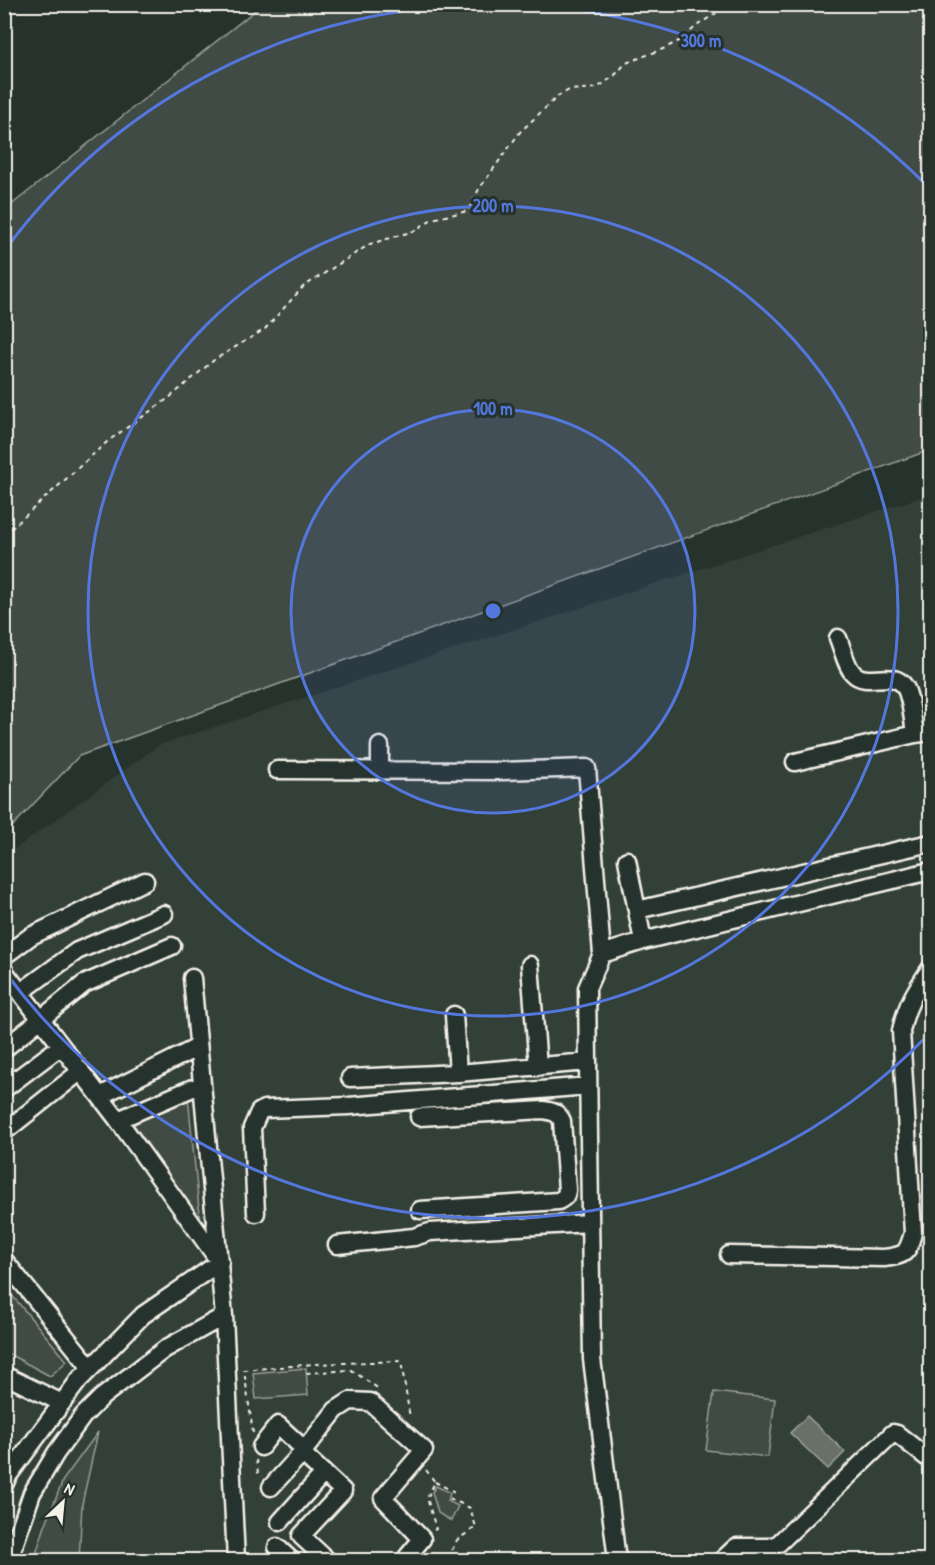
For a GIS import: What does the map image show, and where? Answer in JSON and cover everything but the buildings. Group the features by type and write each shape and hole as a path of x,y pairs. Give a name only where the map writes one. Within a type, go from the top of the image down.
{"street":[{"path":"795,762 923,733 904,685 891,678 872,679 856,676 850,671 838,638"},
{"path":"380,746 380,770"},
{"path":"277,770 502,771 587,768 602,954 587,988 592,1359 617,1560"},
{"path":"637,910 930,843"},
{"path":"627,860 643,940"},
{"path":"602,954 643,940 930,871"},
{"path":"4,956 31,936 145,881"},
{"path":"21,992 76,951 164,914"},
{"path":"4,1049 84,984 172,946"},
{"path":"530,965 538,1067"},
{"path":"729,1255 884,1258 900,1256 909,1248 913,1233 901,1031 905,1012 930,969"},
{"path":"4,971 118,1120 220,1262"},
{"path":"192,978 225,1316 236,1560"},
{"path":"454,1015 458,1073"},
{"path":"4,1089 61,1046"},
{"path":"100,1096 198,1047"},
{"path":"350,1078 458,1073 588,1062"},
{"path":"4,1132 81,1071"},
{"path":"118,1120 202,1084"},
{"path":"256,1213 252,1128 264,1109 349,1106 588,1086"},
{"path":"419,1117 544,1110 555,1112 562,1121 567,1195 558,1201 420,1210"},
{"path":"566,1164 589,1162"},
{"path":"337,1245 414,1238 430,1232 590,1223"},
{"path":"4,1260 91,1368"},
{"path":"4,1485 8,1476 79,1380 143,1315 220,1262"},
{"path":"9,1560 32,1493 56,1453 83,1416 102,1397 165,1349 225,1316"},
{"path":"4,1375 62,1403"},
{"path":"271,1486 304,1451 336,1410 350,1401 370,1402 424,1450 383,1498 422,1539 407,1557 411,1560"},
{"path":"257,1449 278,1425 343,1491 301,1536 327,1560"},
{"path":"722,1560 736,1547 770,1547 779,1543 893,1433 930,1460"},
{"path":"280,1521 324,1473"},
{"path":"277,1548 291,1560"}],"path":[{"path":"4,535 108,441 169,398 214,360 265,330 303,287 370,244 414,231 432,219 468,211 479,189 520,132 558,96 569,90 597,88 614,76 626,63 663,50 679,41 730,4"},
{"path":"271,1486 258,1473 257,1449 244,1370 315,1364 401,1361 411,1423"},
{"path":"417,1459 435,1482 453,1491 451,1499 470,1508 476,1527 457,1540 447,1560"},
{"path":"431,1534 436,1529 427,1498 435,1482"}],"shaded area":[{"path":"263,4 930,5 930,450 79,756 5,834 5,210"},
{"path":"930,494 930,1560 5,1560 4,857 159,745"},
{"path":"187,1086 200,1219 127,1115"},
{"path":"5,1287 67,1361 50,1376 5,1352"},
{"path":"306,1368 308,1395 256,1399 253,1373"},
{"path":"714,1392 775,1399 768,1457 706,1450"},
{"path":"807,1416 845,1452 828,1469 790,1433"},
{"path":"98,1432 82,1504 79,1560 34,1560 63,1480"},
{"path":"436,1486 450,1493 448,1501 458,1506 451,1521 438,1513 432,1492"}]}
